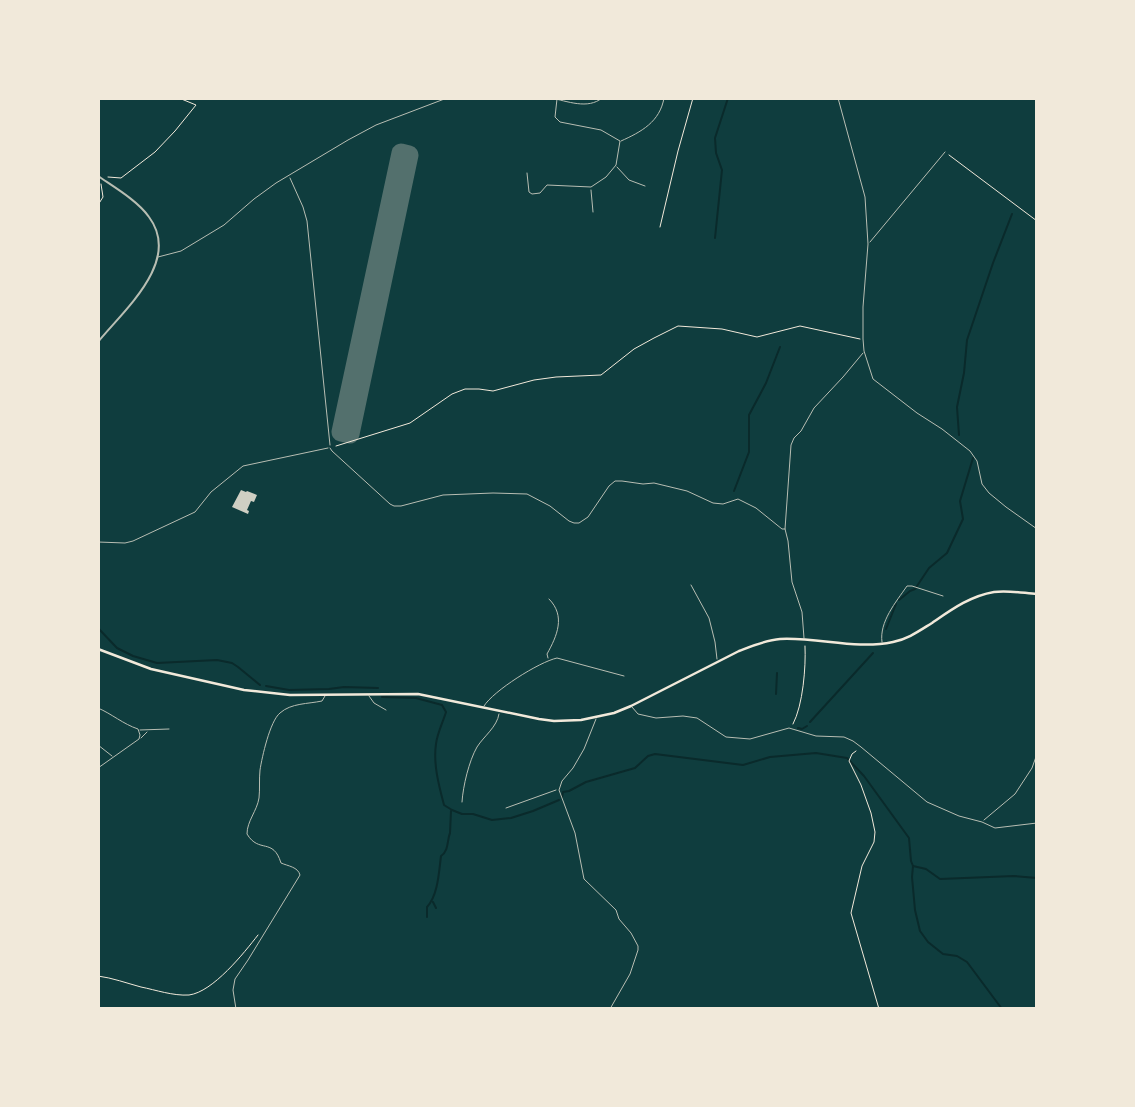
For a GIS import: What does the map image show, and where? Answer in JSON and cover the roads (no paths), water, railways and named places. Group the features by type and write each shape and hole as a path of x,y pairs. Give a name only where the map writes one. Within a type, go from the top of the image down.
{"main road":[{"path":"98,649 151,669 244,690 290,695 418,694 485,705 500,711 554,721 581,720 631,706 756,644 778,639 862,646 897,642 913,635 958,605 980,596 995,592 1037,594"}],"street":[{"path":"158,255 181,251 224,225 276,183 348,140 376,125 447,98"},
{"path":"551,98 590,105 602,98"},
{"path":"620,141 650,125 663,105 664,98"},
{"path":"838,98 864,189 869,244 863,339 873,379 970,451 977,461 982,484 989,493 1037,529"},
{"path":"557,99 555,117 559,122 601,130 620,141"},
{"path":"527,173 529,192 532,194 540,193 547,185 591,187 606,177 616,165 620,141"},
{"path":"869,244 945,152"},
{"path":"616,165 628,180 645,186"},
{"path":"98,176 141,208 155,227 158,241 158,255 153,272 137,296 98,342"},
{"path":"289,176 307,221 330,448 390,504 401,506 443,495 527,494 550,506 569,521 579,523 588,517 609,485 615,481 654,483 687,491 713,503 723,504 738,499 785,529"},
{"path":"591,187 593,212"},
{"path":"869,236 873,238"},
{"path":"804,640 802,612 792,582 785,529 790,454 794,438 802,431 814,408 864,351"},
{"path":"98,542 133,541 190,515 211,492 243,466 330,448"},
{"path":"691,585 709,618 718,661"},
{"path":"882,644 883,626 907,586 943,596"},
{"path":"548,660 547,654 555,640 560,618 555,605 549,599"},
{"path":"485,705 506,685 548,660 557,658 624,676"},
{"path":"369,694 374,703 386,710"},
{"path":"236,1009 233,986 235,978 300,875 295,868 281,863 278,852 273,848 255,843 247,834 247,826 259,799 264,752 274,719 279,713 302,703 320,702 325,695"},
{"path":"631,706 641,715 656,718 697,718 726,737 750,739 789,728 816,736 844,737 861,747 927,802 996,828 1037,823"},
{"path":"98,708 127,726 148,731 169,729"},
{"path":"462,802 468,770 476,748 498,720 500,711"},
{"path":"596,717 584,749 562,781 559,790 575,833 584,879 616,910 619,919 638,946 630,974 610,1009"},
{"path":"138,729 139,739"},
{"path":"98,768 148,731"},
{"path":"98,744 113,758"},
{"path":"982,822 1015,794 1032,768 1037,754"},
{"path":"506,808 559,790"}],"waterway":[{"path":"715,238 722,170 716,153 715,138 728,98"},
{"path":"959,435 957,407 967,340 1012,214"},
{"path":"734,491 749,452 749,415 766,383 780,347"},
{"path":"899,600 915,589 929,568 947,553 963,519 960,501 973,458"},
{"path":"886,629 896,604"},
{"path":"98,628 117,648 133,656 157,663 217,660 232,663 260,685"},
{"path":"810,722 873,653"},
{"path":"776,694 777,673"},
{"path":"266,686 289,690 378,688"},
{"path":"382,697 416,698 442,705 446,712 437,740 436,767 444,805 452,810 492,820 511,818 559,800"},
{"path":"798,728 807,726"},
{"path":"562,797 563,792 586,782 635,768 648,756 655,754 743,765 770,757 816,753 847,758 864,776 909,838 915,910 920,931 928,942 943,954 957,956 967,962 1002,1009"},
{"path":"427,917 427,907 434,897 441,856 450,833 451,811"},
{"path":"913,866 926,869 940,879 1014,876 1037,878"},
{"path":"433,902 436,908"}]}
